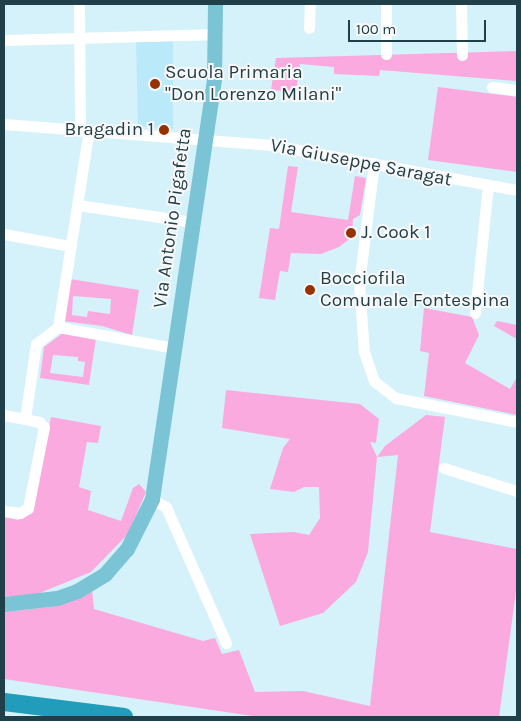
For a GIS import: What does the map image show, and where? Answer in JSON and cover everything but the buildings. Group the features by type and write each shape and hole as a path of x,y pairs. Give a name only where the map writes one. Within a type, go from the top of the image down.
{"highway":[{"path":"4,702 124,717"}],"main road":[{"name":"Via Antonio Pigafetta","path":"4,604 56,598 77,591 106,574 128,549 152,499 205,139 217,34 215,4"}],"street":[{"path":"24,419 36,344 58,327 78,205 84,130 79,4"},
{"path":"309,28 310,4"},
{"path":"386,4 386,54"},
{"path":"461,4 462,54"},
{"path":"4,40 217,34"},
{"path":"492,87 517,90"},
{"name":"Via Giuseppe Saragat","path":"4,124 286,147 517,190"},
{"path":"374,163 359,284 364,352 374,381 396,398 517,422"},
{"path":"475,313 488,186"},
{"path":"78,205 193,222"},
{"path":"4,234 71,246"},
{"path":"58,327 175,348"},
{"path":"4,415 41,423 44,427 30,502 20,513 4,512"},
{"path":"444,468 517,491"},
{"path":"152,499 166,507 226,643"}],"shaded area":[{"name":"Scuola Primaria \"Don Lorenzo Milani\"","path":"173,41 173,129 138,126 136,42"},
{"path":"517,51 517,81 380,70 379,76 334,74 334,67 300,64 296,92 271,90 276,58"},
{"path":"438,87 517,97 517,172 428,160"},
{"path":"288,166 298,167 291,212 348,220 355,176 366,178 360,215 353,219 352,237 339,247 321,254 291,253 288,272 280,271 275,300 259,298 270,228 279,229"},
{"path":"70,279 139,290 132,335 102,326 63,321","holes":["73,296 111,299 110,314 88,311 87,317 72,315"]},
{"path":"424,308 472,317 479,335 465,363 510,389 517,377 517,415 424,396 429,353 420,351"},
{"path":"497,321 517,325 517,339 494,326"},
{"path":"63,333 96,338 89,385 40,378 44,347","holes":["53,355 78,357 78,361 85,362 83,377 50,373"]},
{"path":"226,390 360,404 379,419 376,443 370,442 377,457 368,552 356,582 323,613 280,626 250,534 294,532 309,535 320,518 319,487 304,487 294,492 270,489 283,448 290,439 222,428"},
{"path":"426,415 445,417 430,532 517,549 517,584 499,717 259,717 4,679 4,612 49,607 92,590 94,609 203,641 215,638 222,654 239,650 255,692 303,691 370,706 398,455 377,457 385,446"},
{"path":"51,417 101,426 98,443 87,442 79,487 91,491 88,510 121,521 133,488 139,484 146,492 128,534 91,572 35,595 4,597 4,517 18,520 33,512"}],"place":[{"name":"Scuola Primaria \"Don Lorenzo Milani\"","path":"155,84"},
{"name":"Bragadin 1","path":"164,130"},
{"name":"J. Cook 1","path":"351,233"},
{"name":"Bocciofila Comunale Fontespina","path":"310,290"}]}
